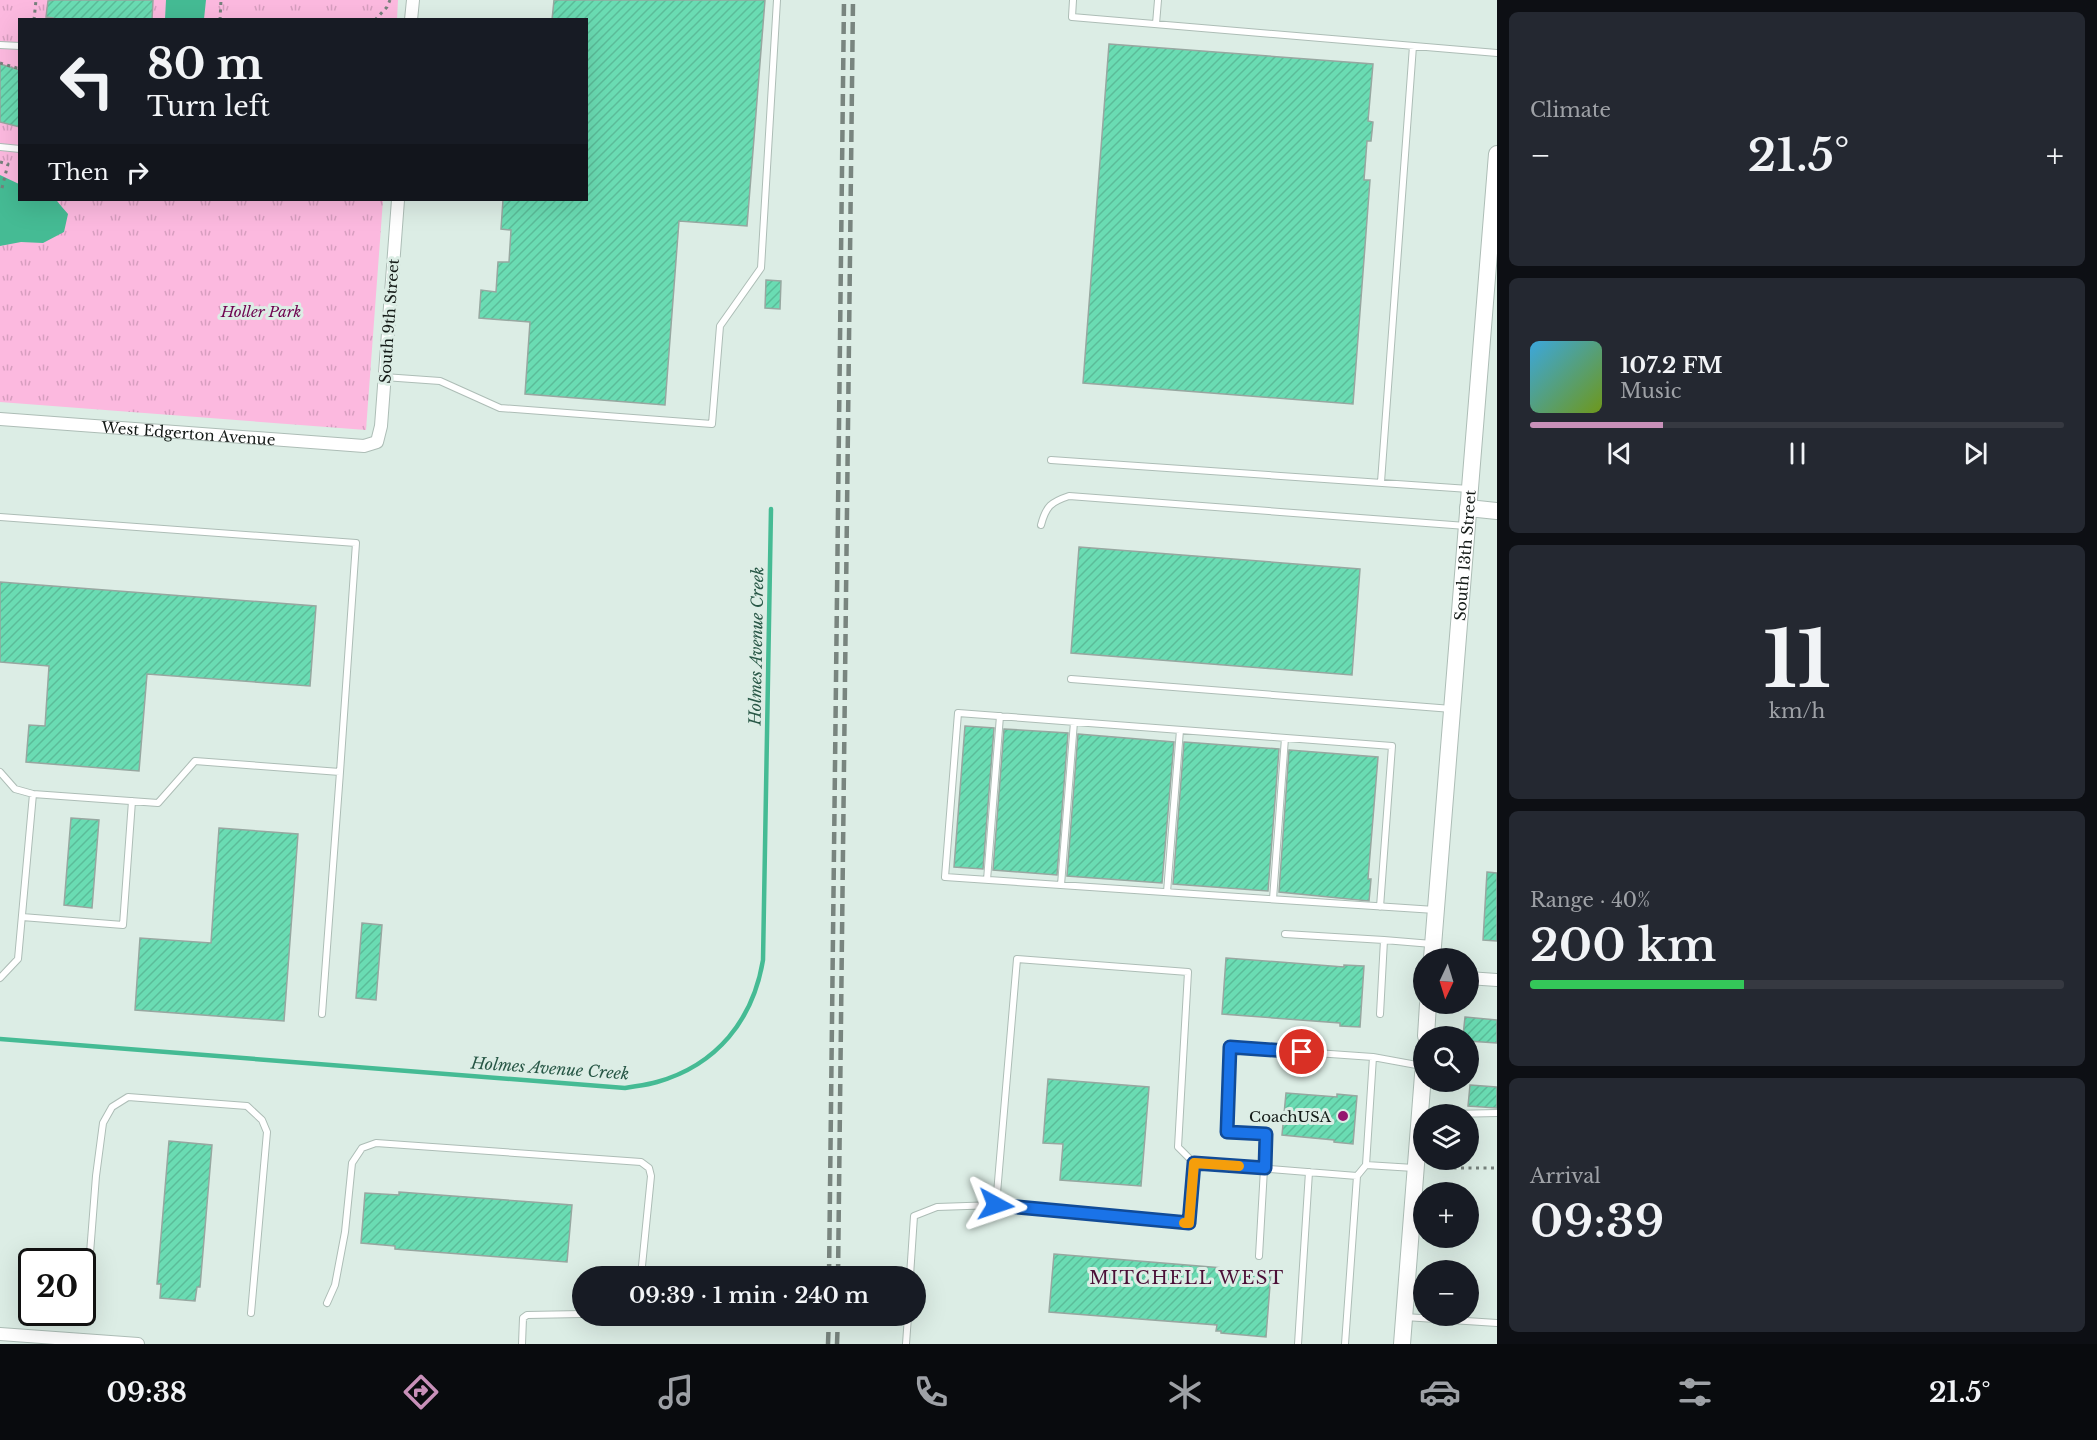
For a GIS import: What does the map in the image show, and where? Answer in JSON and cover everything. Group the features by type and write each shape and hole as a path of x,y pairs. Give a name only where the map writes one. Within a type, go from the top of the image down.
{"street":[{"path":"411,18 412,0"},
{"name":"South 13th Street","path":"1432,948 1497,154"},
{"name":"South 9th Street","path":"376,442 381,426 398,201"},
{"name":"West Edgerton Avenue","path":"0,419 364,446 376,442"},
{"path":"1468,508 1497,511"},
{"path":"1479,979 1497,980"},
{"path":"1402,1344 1416,1170"},
{"path":"0,1334 138,1344"}],"lane":[{"path":"384,377 440,381 500,408 712,424 720,326 761,268 777,0"},
{"path":"1074,0 1072,17 1497,53"},
{"path":"1156,24 1158,0"},
{"path":"0,45 18,46"},
{"path":"1381,482 1413,46"},
{"path":"0,147 18,149"},
{"path":"1051,460 1470,489"},
{"path":"1041,525 1045,512 1055,501 1069,496 1467,526"},
{"path":"0,517 356,543 322,1014"},
{"path":"1071,679 1452,710"},
{"path":"1380,907 1392,746 958,713 945,877 1380,907 1436,910"},
{"path":"987,880 1000,716"},
{"path":"1061,885 1074,722"},
{"path":"1167,892 1180,730"},
{"path":"1273,899 1285,738"},
{"path":"0,772 15,789 33,794 158,803 195,761 340,772"},
{"path":"0,978 18,959 33,794"},
{"path":"22,916 123,925 132,801"},
{"path":"1285,934 1384,940 1419,948"},
{"path":"1380,1014 1384,940"},
{"path":"996,1205 1017,959 1188,972 1178,1147 1194,1163 1356,1176"},
{"path":"1259,1256 1266,1134 1227,1132 1230,1047 1373,1057 1413,1063"},
{"path":"1345,1344 1356,1176 1366,1165 1373,1057"},
{"path":"90,1248 103,1123 112,1107 128,1096 248,1106 262,1119 267,1132 251,1313"},
{"path":"1479,1113 1497,1113"},
{"path":"327,1303 335,1285 345,1232 352,1163 362,1148 376,1143 641,1162 649,1168 651,1176 642,1266"},
{"path":"911,1266 914,1216 937,1207 996,1205 1189,1223 1194,1163"},
{"path":"1366,1165 1413,1168"},
{"path":"1298,1344 1309,1172"},
{"path":"522,1344 523,1318 527,1315 572,1314"},
{"path":"1404,1317 1497,1323"},
{"path":"906,1344 907,1326"}],"path":[{"path":"34,18 36,0"},
{"path":"220,18 221,0"},
{"path":"377,18 390,0"},
{"path":"0,63 18,68"},
{"path":"0,162 8,164 1,192"},
{"path":"1479,1168 1497,1168"}],"green space":[{"name":"Holler Park","path":"0,0 398,0 397,18 18,18 18,201 383,201 366,430 0,402"}],"shaded area":[{"path":"166,0 206,0 204,18 165,18"},
{"path":"0,175 18,184 18,201 57,201 68,214 64,232 43,243 21,242 0,246"}],"building":[{"path":"153,0 152,18 46,17 48,1"},
{"path":"554,0 765,0 747,226 679,221 665,405 525,394 530,322 479,318 481,290 496,292 498,262 509,262 511,230 501,229 503,201 588,201 588,18 552,18"},
{"path":"1109,44 1373,64 1368,121 1373,122 1371,141 1367,141 1364,180 1370,180 1353,404 1083,383"},
{"path":"0,64 18,69 18,126 0,122"},
{"path":"766,280 781,281 780,309 765,308"},
{"path":"1079,547 1360,569 1352,675 1071,653"},
{"path":"0,582 316,606 310,686 147,674 139,771 26,762 29,725 45,726 49,666 0,662"},
{"path":"965,726 994,728 983,869 954,867"},
{"path":"1004,729 1068,733 1057,875 993,870"},
{"path":"1078,734 1174,742 1162,883 1067,876"},
{"path":"1184,742 1279,749 1268,891 1173,884"},
{"path":"1289,750 1378,757 1368,879 1371,879 1369,901 1279,892"},
{"path":"71,818 99,820 92,908 64,905"},
{"path":"219,828 298,834 284,1021 135,1010 140,938 211,943"},
{"path":"1487,872 1497,873 1497,941 1483,940"},
{"path":"362,923 382,925 376,1000 356,998"},
{"path":"1226,958 1344,967 1344,965 1364,966 1360,1027 1340,1026 1340,1023 1222,1014"},
{"path":"1465,1017 1497,1020 1497,1043 1479,1042 1479,1026 1464,1026"},
{"path":"1048,1079 1149,1087 1141,1186 1060,1180 1063,1144 1043,1143"},
{"path":"1479,1086 1497,1087 1497,1108 1468,1104 1469,1092 1479,1092"},
{"path":"1286,1093 1337,1097 1337,1094 1357,1096 1353,1144 1282,1135"},
{"path":"169,1141 212,1145 200,1287 197,1287 195,1301 160,1298 161,1284 157,1284"},
{"path":"399,1192 572,1205 567,1262 395,1249 395,1246 361,1243 365,1193 399,1195"},
{"path":"1054,1254 1271,1272 1266,1337 1221,1333 1221,1331 1216,1331 1217,1325 1049,1312"}],"waterway":[{"name":"Holmes Avenue Creek","path":"0,1039 625,1088 657,1082 697,1064 714,1052 741,1020 751,1002 763,960 771,509"}],"railway":[{"path":"829,1266 844,0"},
{"path":"838,1266 853,0"},
{"path":"828,1344 829,1326"},
{"path":"837,1344 838,1326"}],"slow traffic":[{"path":"1184,1223 1189,1223 1194,1163 1239,1166"}],"place":[{"name":"CoachUSA","path":"1343,1116"}],"district":[{"name":"MITCHELL WEST","path":"1187,1278"}],"route":[{"path":"996,1205 1189,1223 1194,1163 1265,1168 1266,1134 1227,1132 1230,1047 1302,1052"}]}
